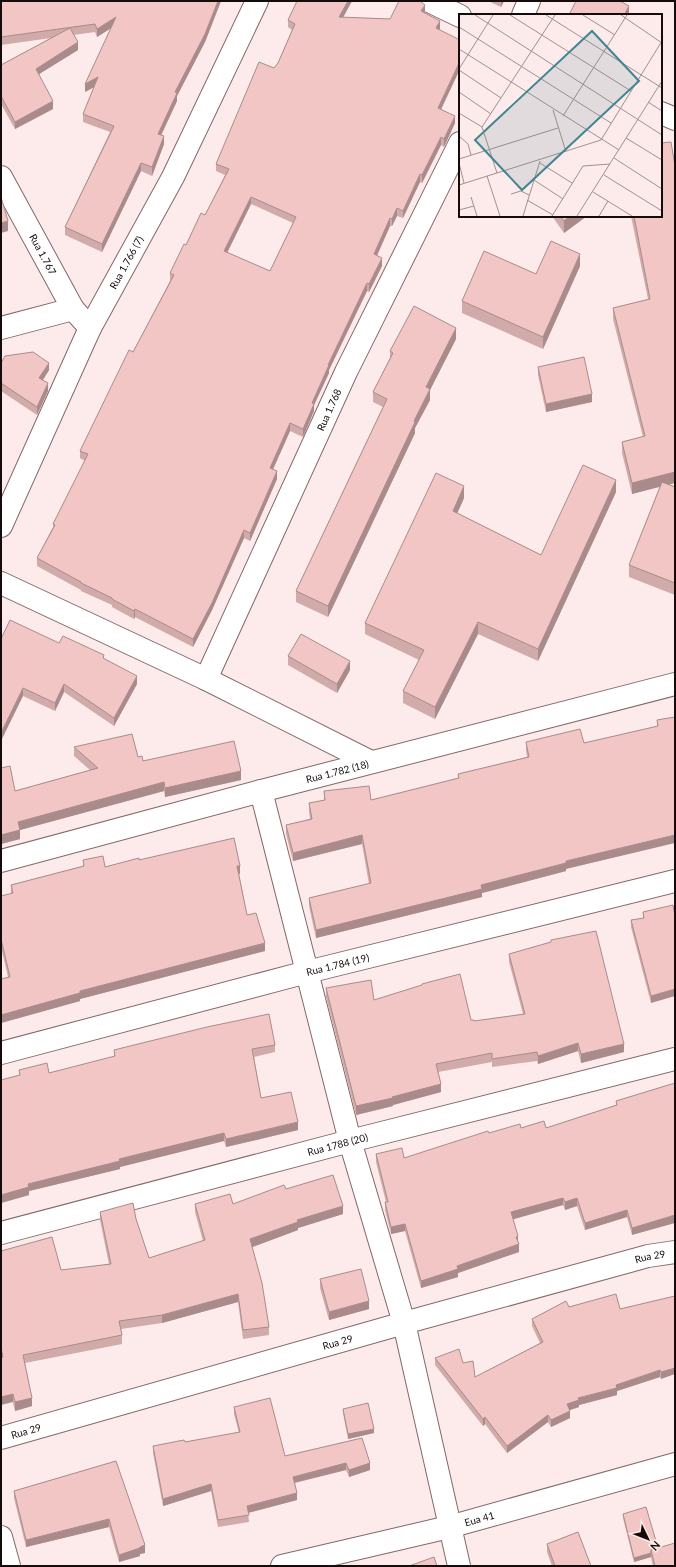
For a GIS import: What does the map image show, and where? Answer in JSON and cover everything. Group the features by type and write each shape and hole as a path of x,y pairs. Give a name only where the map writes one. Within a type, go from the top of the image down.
{"street":[{"name":"Rua 1.766 (7)","path":"1,526 90,328 174,177 257,1"},
{"path":"429,1 459,16"},
{"path":"523,14 529,1"},
{"path":"662,113 675,119"},
{"name":"Rua 1.768","path":"206,679 346,372 459,145"},
{"name":"Rua 1.767","path":"1,177 73,309 90,328"},
{"path":"1,328 73,309"},
{"path":"1,583 206,679 371,762"},
{"name":"Rua 1.782 (18)","path":"1,861 371,762 675,684"},
{"path":"261,791 350,1141 404,1323 459,1566"},
{"name":"Rua 1.784 (19)","path":"1,1053 307,972 675,881"},
{"name":"Rua 1788 (20)","path":"1,1233 350,1141 675,1059"},
{"name":"Rua 29","path":"1,1438 404,1323 648,1256 675,1252"},
{"name":"Eua 41","path":"282,1566 449,1527 675,1464"},
{"path":"1,1537 9,1566"}],"building":[{"path":"1,1 218,1 205,34 175,92 177,93 158,134 164,136 152,167 141,163 102,244 65,227 114,126 83,114 98,77 85,84 116,17 97,29 95,24 1,37"},
{"path":"297,1 348,1 339,17 390,19 399,1 420,1 425,5 421,11 440,21 436,28 459,40 459,63 438,108 455,116 444,139 441,137 422,175 420,174 403,211 397,208 392,219 390,218 374,254 382,258 369,284 367,283 328,365 303,429 290,423 270,468 277,471 250,533 244,530 212,603 193,639 135,609 134,611 37,558 55,525 53,524 88,454 80,451 129,350 133,352 174,275 170,273 184,244 186,245 201,213 205,215 229,169 216,164 259,62 274,68 278,63 295,24 288,20","holes":["251,197 296,217 270,271 224,251"]},
{"path":"576,1 620,1 629,6 625,14 570,14"},
{"path":"70,28 78,42 36,69 53,101 15,122 1,96 1,65"},
{"path":"671,142 675,166 675,472 632,483 622,442 645,436 613,308 650,299 634,217 662,217 662,143"},
{"path":"1,197 8,221 1,223"},
{"path":"561,217 569,217 564,221"},
{"path":"551,241 580,254 543,337 462,301 484,251 536,274"},
{"path":"414,306 456,328 426,387 430,389 328,606 296,591 387,399 373,392 393,353 390,351"},
{"path":"33,352 49,363 39,378 48,383 37,407 1,383 1,363 5,356"},
{"path":"584,357 592,394 546,404 538,367"},
{"path":"583,465 616,480 538,649 478,622 435,707 403,691 424,650 365,623 436,473 464,486 453,511 541,555"},
{"path":"662,482 675,487 675,583 629,565"},
{"path":"10,620 59,643 63,636 104,655 103,658 137,676 114,718 64,684 55,703 23,688 1,733 1,639"},
{"path":"301,634 350,661 337,684 288,656"},
{"path":"675,717 675,835 566,861 566,863 481,885 482,889 316,930 309,898 371,883 362,835 293,853 286,825 312,819 309,803 325,800 324,791 369,786 371,800 459,778 458,774 529,757 526,742 580,729 584,743 658,726 657,720"},
{"path":"132,734 138,757 142,756 143,761 234,741 241,771 165,788 164,782 18,822 20,830 1,835 1,768 10,766 15,791 98,768 74,747"},
{"path":"234,838 240,866 237,866 247,915 256,913 265,943 80,991 80,993 1,1015 1,979 10,977 1,939 1,896 13,893 11,885 84,866 83,860 103,856 105,867 139,858 139,860"},
{"path":"673,905 675,916 675,989 651,996 631,920 644,918 643,912"},
{"path":"596,931 624,1044 581,1054 578,1043 538,1056 537,1052 492,1059 492,1053 436,1064 441,1084 392,1097 393,1098 356,1106 326,988 371,980 374,1000 422,984 460,974 471,1020 474,1021 525,1014 509,954 551,942 551,940"},
{"path":"269,1014 275,1045 252,1049 261,1098 291,1092 298,1122 226,1139 224,1133 119,1159 120,1161 28,1184 29,1187 1,1195 1,1080 20,1075 19,1070 47,1063 49,1073 115,1056 114,1050 207,1027"},
{"path":"675,1083 675,1215 632,1228 627,1210 585,1223 577,1198 565,1202 563,1198 511,1212 518,1236 516,1237 519,1244 457,1266 458,1269 421,1281 405,1224 391,1227 385,1202 388,1202 376,1154 402,1148 404,1158 488,1131 489,1133 520,1124 521,1128 544,1121 546,1128 617,1105 616,1101"},
{"path":"333,1175 343,1206 297,1220 298,1222 250,1239 262,1283 269,1327 243,1330 238,1294 162,1315 119,1321 122,1335 23,1355 32,1398 15,1402 13,1394 1,1397 1,1358 3,1357 1,1348 1,1251 52,1237 61,1270 111,1264 100,1212 133,1203 136,1219 149,1258 205,1240 195,1204 230,1194 233,1204 284,1185 286,1189"},
{"path":"361,1269 369,1301 329,1312 320,1279"},
{"path":"616,1294 620,1309 675,1296 675,1368 661,1372 660,1370 616,1385 617,1388 578,1398 579,1400 567,1404 570,1411 551,1420 548,1415 507,1446 485,1417 483,1419 435,1358 459,1349 463,1363 473,1361 475,1377 543,1342 532,1319 566,1301 569,1307"},
{"path":"270,1398 285,1456 362,1438 370,1463 349,1470 346,1463 293,1477 297,1493 247,1506 249,1515 218,1520 211,1484 163,1499 153,1446 240,1432 234,1407"},
{"path":"368,1403 374,1429 348,1434 343,1409"},
{"path":"116,1461 145,1545 119,1555 109,1519 26,1540 14,1491"},
{"path":"646,1507 658,1548 651,1550 651,1553 634,1558 623,1514"},
{"path":"578,1532 591,1566 555,1566 547,1544"},
{"path":"675,1543 675,1566 655,1566 651,1550"},
{"path":"434,1557 437,1566 409,1566"}]}
